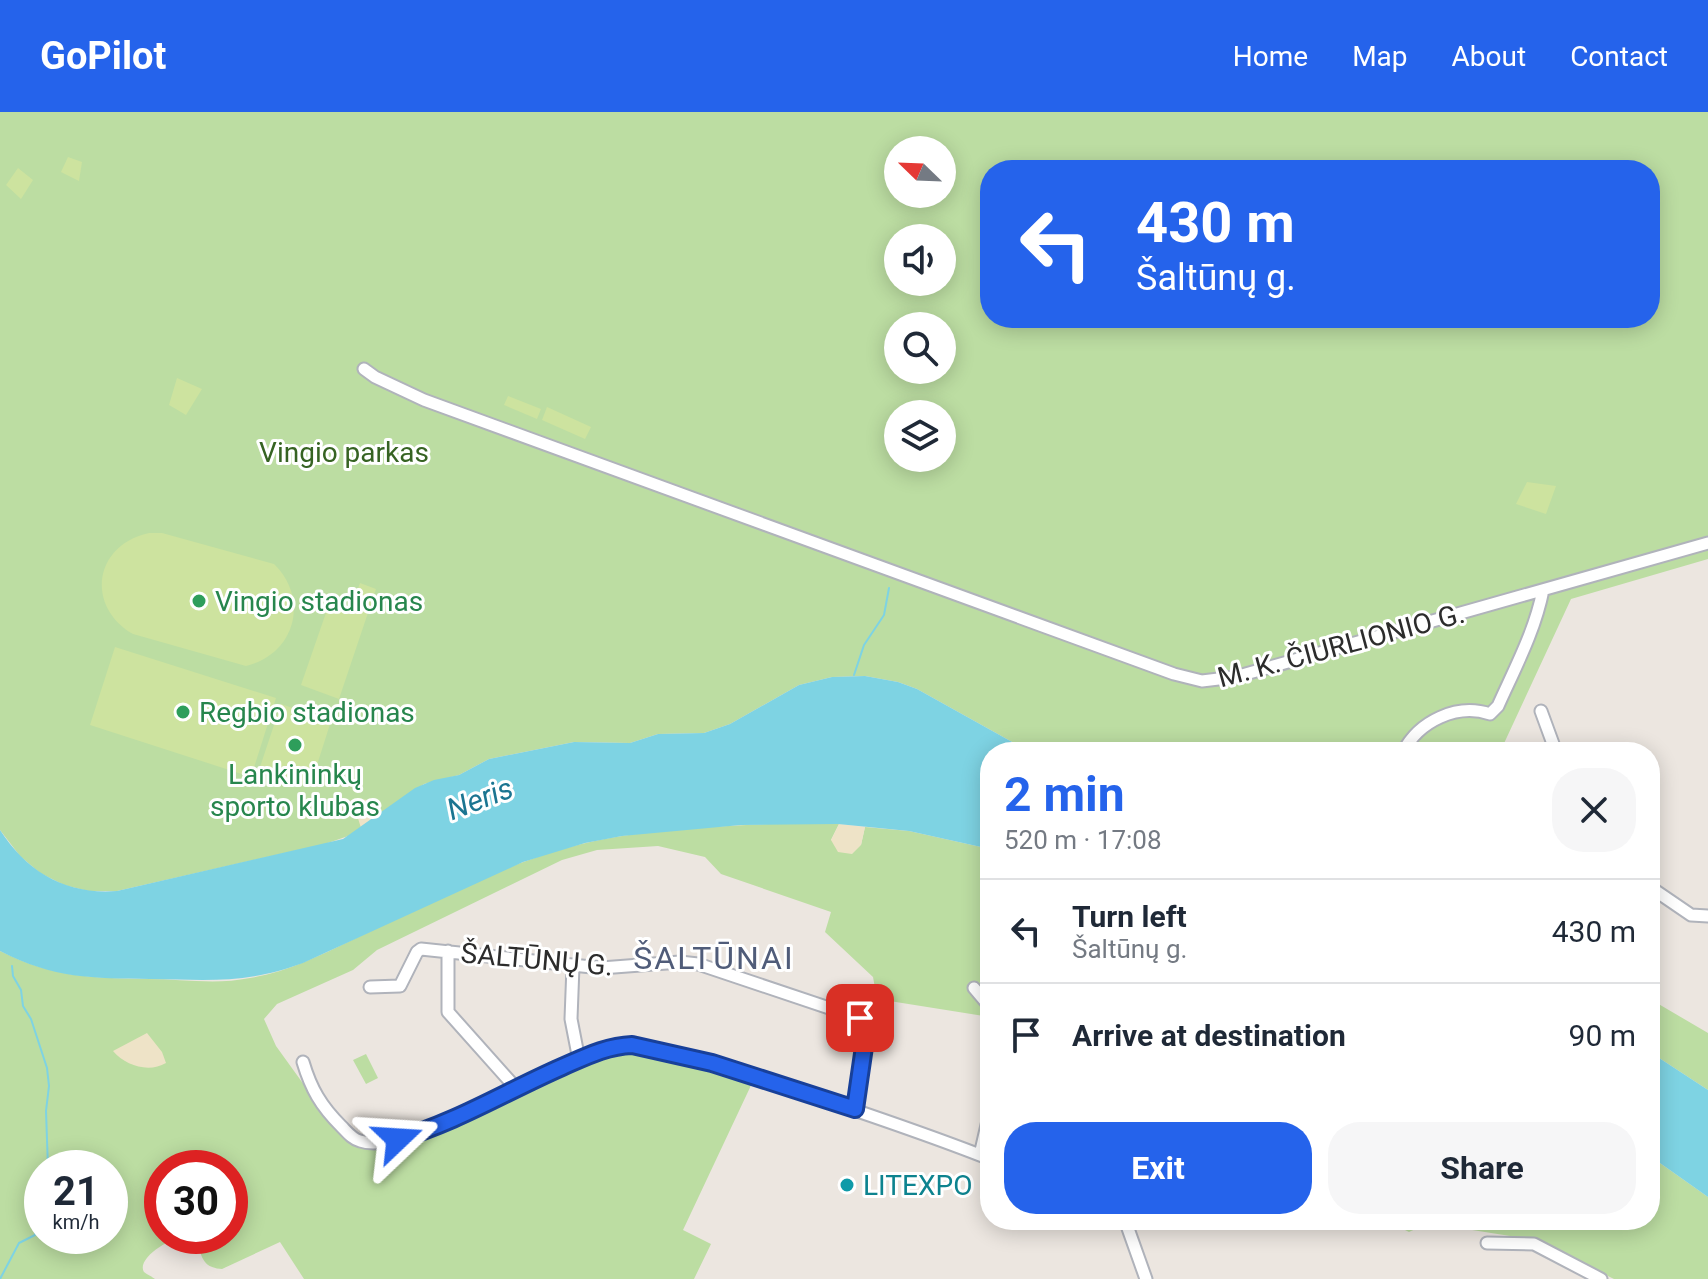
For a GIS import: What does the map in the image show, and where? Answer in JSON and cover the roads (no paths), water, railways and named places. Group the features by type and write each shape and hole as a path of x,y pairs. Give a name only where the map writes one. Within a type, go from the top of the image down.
{"street":[{"name":"M. K. ČIURLIONIO G.","path":"364,369 424,400 606,468 844,551 1130,658 1202,681 1214,682 1235,677 1708,543"},
{"path":"1411,742 1447,713 1479,710 1490,714 1498,706 1528,641 1543,590"},
{"path":"1541,711 1552,742"},
{"path":"1660,894 1691,915 1708,916"},
{"name":"ŠALTŪNŲ G.","path":"370,987 400,986 419,950 601,968 680,962 698,964 865,1020 867,1026 855,1109"},
{"path":"448,951 448,1012 515,1087"},
{"path":"573,966 571,1019 579,1060"},
{"path":"974,988 980,995"},
{"path":"303,1062 324,1109 352,1138 369,1143 409,1136 579,1060 606,1049 632,1045 712,1063 855,1109 980,1155"},
{"path":"1129,1230 1146,1279"},
{"path":"1487,1243 1534,1244 1601,1279"}],"water":[{"name":"Neris","path":"865,676 898,682 917,689 1012,742 980,742 980,847 909,831 838,824 741,825 622,836 585,843 523,862 303,963 245,978 91,977 38,967 0,951 0,830 22,858 50,878 81,889 117,891 343,839 415,788 459,775 489,759 574,742 630,743 658,734 704,733 730,724 799,685 832,677"},
{"path":"1660,1059 1708,1090 1708,1197 1660,1163"}],"waterway":[{"path":"854,675 864,645 884,615 889,588"},
{"path":"12,966 23,1006 31,1019 47,1068 47,1150"},
{"path":"0,1279 19,1243 24,1240"}],"place":[{"name":"Vingio stadionas","path":"199,601"},
{"name":"Regbio stadionas","path":"183,712"},
{"name":"Lankininkų sporto klubas","path":"295,745"},
{"name":"LITEXPO","path":"847,1185"}],"district":[{"name":"ŠALTŪNAI","path":"714,958"}],"park label":[{"name":"Vingio parkas","path":"344,452"}]}
